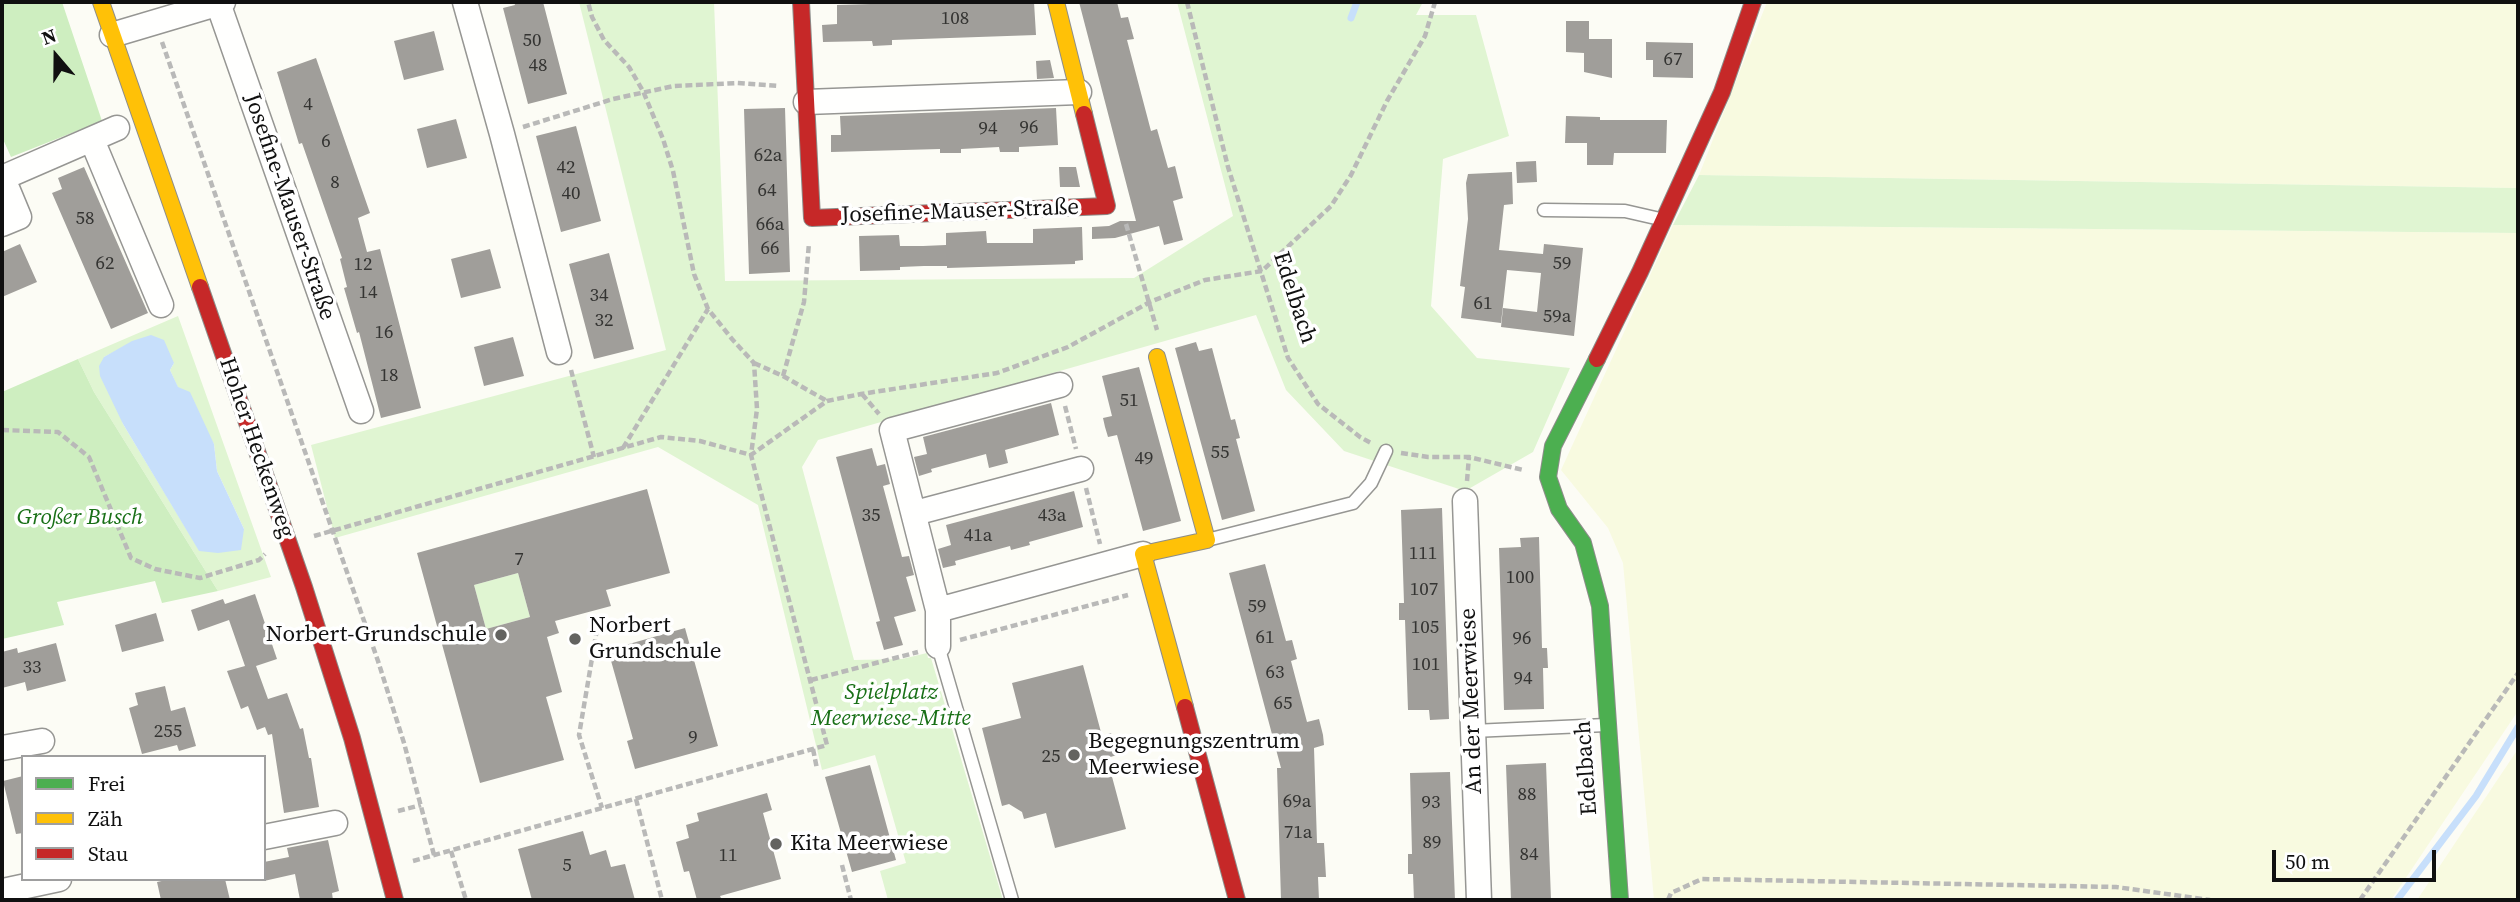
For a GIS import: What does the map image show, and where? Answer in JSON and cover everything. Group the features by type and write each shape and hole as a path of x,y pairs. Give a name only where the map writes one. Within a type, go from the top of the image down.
{"street":[{"name":"Hoher Heckenweg","path":"101,2 321,639 356,751 395,900"},
{"name":"Josefine-Mauser-Straße","path":"112,35 220,2 361,411"},
{"path":"465,2 559,352"},
{"name":"Josefine-Mauser-Straße","path":"801,2 812,218 1107,206 1056,2"},
{"path":"1548,477 1553,446 1664,220 1722,92 1753,2"},
{"path":"806,95 1079,92"},
{"path":"2,224 19,217 2,177 117,128"},
{"path":"92,139 161,305"},
{"path":"938,610 1207,540 1157,357"},
{"path":"937,646 938,610 892,430 1060,385"},
{"path":"915,513 1080,469"},
{"name":"Edelbach","path":"1548,477 1559,509 1583,543 1600,606 1620,900"},
{"name":"An der Meerwiese","path":"1465,501 1479,900"},
{"path":"1143,555 1237,900"},
{"path":"2,748 42,741"},
{"path":"266,838 335,823"},
{"path":"3,893 51,881"}],"lane":[{"path":"1544,209 1625,211 1664,220"},
{"path":"1207,540 1353,503 1371,483 1386,450"},
{"path":"937,646 1012,900"},
{"path":"1473,731 1607,725"}],"path":[{"path":"588,2 592,17 604,40 629,66 643,91 663,139 673,171 694,274 708,309 754,363 827,401"},
{"name":"Edelbach","path":"1188,2 1228,167 1288,358 1318,404 1360,437 1386,450 1428,457 1469,457 1548,477"},
{"path":"751,455 827,401 997,373 1068,347 1150,302 1205,280 1262,271 1331,206 1351,175 1387,101 1425,36 1435,2"},
{"path":"155,22 334,531 404,743 434,855"},
{"path":"502,134 643,91 674,86 737,83 806,95"},
{"path":"1107,206 1122,211 1150,302"},
{"path":"783,376 804,302 812,218"},
{"path":"623,449 708,309"},
{"path":"559,352 569,365 594,457"},
{"path":"412,861 827,745 751,455 757,409 754,363"},
{"path":"2,430 58,432 89,457 131,558 155,569 200,578 259,560 268,551"},
{"path":"313,537 661,437 700,441 751,455"},
{"path":"811,680 1152,589"},
{"path":"597,629 579,735 602,808"},
{"path":"2360,900 2518,673"},
{"path":"813,749 817,769"},
{"path":"636,799 662,900"},
{"path":"398,811 421,805"},
{"path":"451,851 466,900"},
{"path":"842,865 851,900"},
{"path":"1668,900 1671,893 1702,879 2116,887 2210,900"}],"green space":[{"path":"62,2 102,121 11,157 2,137 2,4"},
{"name":"Spielplatz Meerwiese-Mitte","path":"579,2 714,2 725,281 1134,278 1233,216 1177,2 1423,2 1416,15 1476,15 1509,136 1443,159 1431,306 1477,358 1570,368 1533,452 1465,491 1344,451 1286,390 1256,315 818,440 802,467 854,660 902,659 927,653 928,658 931,658 1003,900 888,900 880,871 906,863 875,755 822,770 758,505 658,447 335,538 311,445 666,350"},
{"path":"1767,2 2516,2 2518,188 1699,175"},
{"path":"1699,175 2518,188 2518,233 1673,225"},
{"path":"1673,225 2518,233 2518,711 2391,900 1654,900 1623,563 1608,528 1561,470"},
{"path":"178,316 271,577 218,591 94,392 78,359","holes":["114,352 174,363 170,370 178,388 214,444 217,471 244,529 199,550 123,424 104,357"]},
{"name":"Großer Busch","path":"78,359 94,392 218,591 162,603 155,581 57,602 64,625 2,639 2,392"},
{"path":"518,573 530,617 486,629 474,585"},
{"path":"2518,749 2518,900 2417,900"}],"water":[{"path":"151,335 164,340 174,363 170,370 178,387 190,392 214,444 217,471 244,529 241,550 218,553 199,551 123,424 100,376 99,366 104,357 132,341"}],"building":[{"path":"514,2 543,2 567,94 528,104 503,8 515,5"},
{"path":"1034,2 1036,35 892,40 892,45 873,46 872,41 823,42 822,25 837,24 837,5"},
{"path":"1079,2 1117,2 1121,18 1128,17 1134,39 1127,40 1151,131 1157,129 1168,168 1175,166 1183,198 1173,201 1183,240 1164,245 1159,226 1115,238 1092,239 1092,227 1109,226 1120,221 1136,221"},
{"path":"1566,21 1589,21 1589,39 1612,39 1612,78 1584,72 1584,53 1566,52"},
{"path":"434,31 444,70 404,80 394,41"},
{"path":"1646,42 1693,43 1693,78 1653,77 1653,60 1646,60"},
{"path":"316,58 370,213 358,218 367,252 380,249 421,408 381,418 359,332 357,333 344,288 347,287 340,259 342,258 302,143 299,144 277,72"},
{"path":"1050,60 1054,78 1037,79 1036,61"},
{"path":"785,108 790,272 749,274 744,109"},
{"path":"1056,108 1058,145 1019,147 1019,152 1000,152 999,147 961,149 961,153 940,153 940,149 831,152 831,135 841,135 840,116"},
{"path":"1566,116 1600,117 1600,120 1667,120 1666,153 1614,153 1613,165 1587,165 1587,143 1565,143"},
{"path":"456,119 467,158 427,168 417,129"},
{"path":"576,126 601,221 561,232 536,136"},
{"path":"1536,161 1537,182 1517,183 1516,162"},
{"path":"84,167 148,313 111,329 52,193 62,189 58,178"},
{"path":"1059,167 1076,167 1080,187 1060,187"},
{"path":"1512,172 1513,204 1504,205 1499,250 1543,254 1544,244 1583,248 1574,336 1501,327 1503,308 1537,312 1541,273 1507,270 1501,323 1461,318 1465,287 1460,286 1468,219 1468,174"},
{"path":"1082,227 1083,260 1075,261 1075,264 947,268 924,266 900,267 900,270 860,271 859,236 899,235 900,246 923,246 946,245 946,233 986,231 987,243 1033,243 1033,229"},
{"path":"20,244 37,282 2,297 2,252"},
{"path":"490,249 501,288 461,298 451,259"},
{"path":"609,253 634,349 594,359 569,264"},
{"path":"513,337 524,376 484,386 474,347"},
{"path":"1196,342 1199,351 1212,348 1231,420 1235,419 1240,438 1236,439 1255,511 1222,520 1175,348"},
{"path":"1139,367 1181,521 1143,531 1117,435 1108,437 1103,418 1112,416 1102,376"},
{"path":"1051,403 1059,435 1005,450 1008,463 989,468 986,454 931,469 932,472 919,476 914,457 927,454 923,437"},
{"path":"872,448 877,466 885,464 890,484 883,486 902,557 909,556 914,575 906,577 916,611 894,617 903,645 884,650 876,622 880,621 836,457"},
{"name":"Norbert-Grundschule","path":"647,489 670,573 606,590 611,606 555,621 559,633 547,637 562,692 546,697 564,760 480,783 417,553","holes":["518,573 530,617 486,629 474,585"]},
{"path":"1074,491 1083,527 1029,542 1030,545 1011,550 1010,546 955,561 956,565 943,568 938,549 951,545 946,525"},
{"path":"1442,508 1449,719 1430,720 1429,710 1408,710 1405,620 1399,620 1399,603 1404,603 1401,510"},
{"path":"1539,537 1542,648 1547,648 1548,668 1543,668 1544,709 1504,710 1499,548 1521,547 1520,538"},
{"path":"1265,564 1286,641 1292,640 1297,659 1291,661 1307,722 1319,719 1323,735 1324,745 1314,748 1317,843 1324,843 1326,877 1318,877 1319,900 1281,900 1277,768 1281,768 1229,573"},
{"path":"255,594 277,659 256,666 268,699 287,693 300,729 303,728 319,807 284,813 272,734 268,735 265,727 257,730 248,706 241,709 227,671 245,666 229,620 198,631 191,610 223,599 225,604"},
{"path":"156,613 164,641 122,652 115,625"},
{"path":"685,628 718,746 635,769 627,741 633,739 608,650"},
{"path":"56,643 66,681 27,691 25,682 2,688 2,652 17,648 18,653"},
{"path":"1083,665 1102,736 1111,733 1117,755 1107,758 1126,829 1055,848 1046,813 1024,819 1022,812 1009,804 1002,806 982,728 1021,718 1012,683"},
{"path":"165,686 171,711 185,707 196,746 179,751 177,745 142,754 129,708 138,705 135,693"},
{"path":"1546,763 1551,900 1511,900 1506,765"},
{"path":"870,765 896,860 852,872 825,777"},
{"path":"1450,772 1455,900 1414,900 1413,874 1408,874 1408,854 1412,854 1410,773"},
{"path":"21,776 21,833 16,834 3,781"},
{"path":"767,793 772,810 763,813 781,879 720,896 722,900 697,900 689,871 684,872 676,842 689,838 686,825 699,821 697,813"},
{"path":"583,831 590,855 606,850 611,867 625,864 635,900 532,900 518,849"},
{"path":"328,840 339,891 332,893 333,900 300,900 295,874 266,881 266,862 289,857 287,848"},
{"path":"225,881 230,900 161,900 157,882"}],"waterway":[{"path":"1351,18 1357,2"},
{"name":"Edelbach","path":"2397,900 2476,796 2518,727"}],"traffic: fast":[{"path":"1597,359 1553,446 1548,477 1559,509 1583,543 1600,606 1620,900"}],"traffic: slow":[{"path":"101,2 200,287"},
{"path":"1056,2 1084,114"},
{"path":"1157,357 1207,540 1143,554 1185,707"}],"traffic: jam":[{"path":"801,2 812,218 1107,206 1084,114"},
{"path":"1597,359 1722,92 1753,2"},
{"path":"200,287 304,587 352,738 395,900"},
{"path":"1185,707 1237,900"}],"place":[{"name":"Norbert-Grundschule","path":"501,635"},
{"name":"Norbert Grundschule","path":"575,639"},
{"name":"Begegnungszentrum Meerwiese","path":"1074,755"},
{"name":"Kita Meerwiese","path":"776,844"}]}
